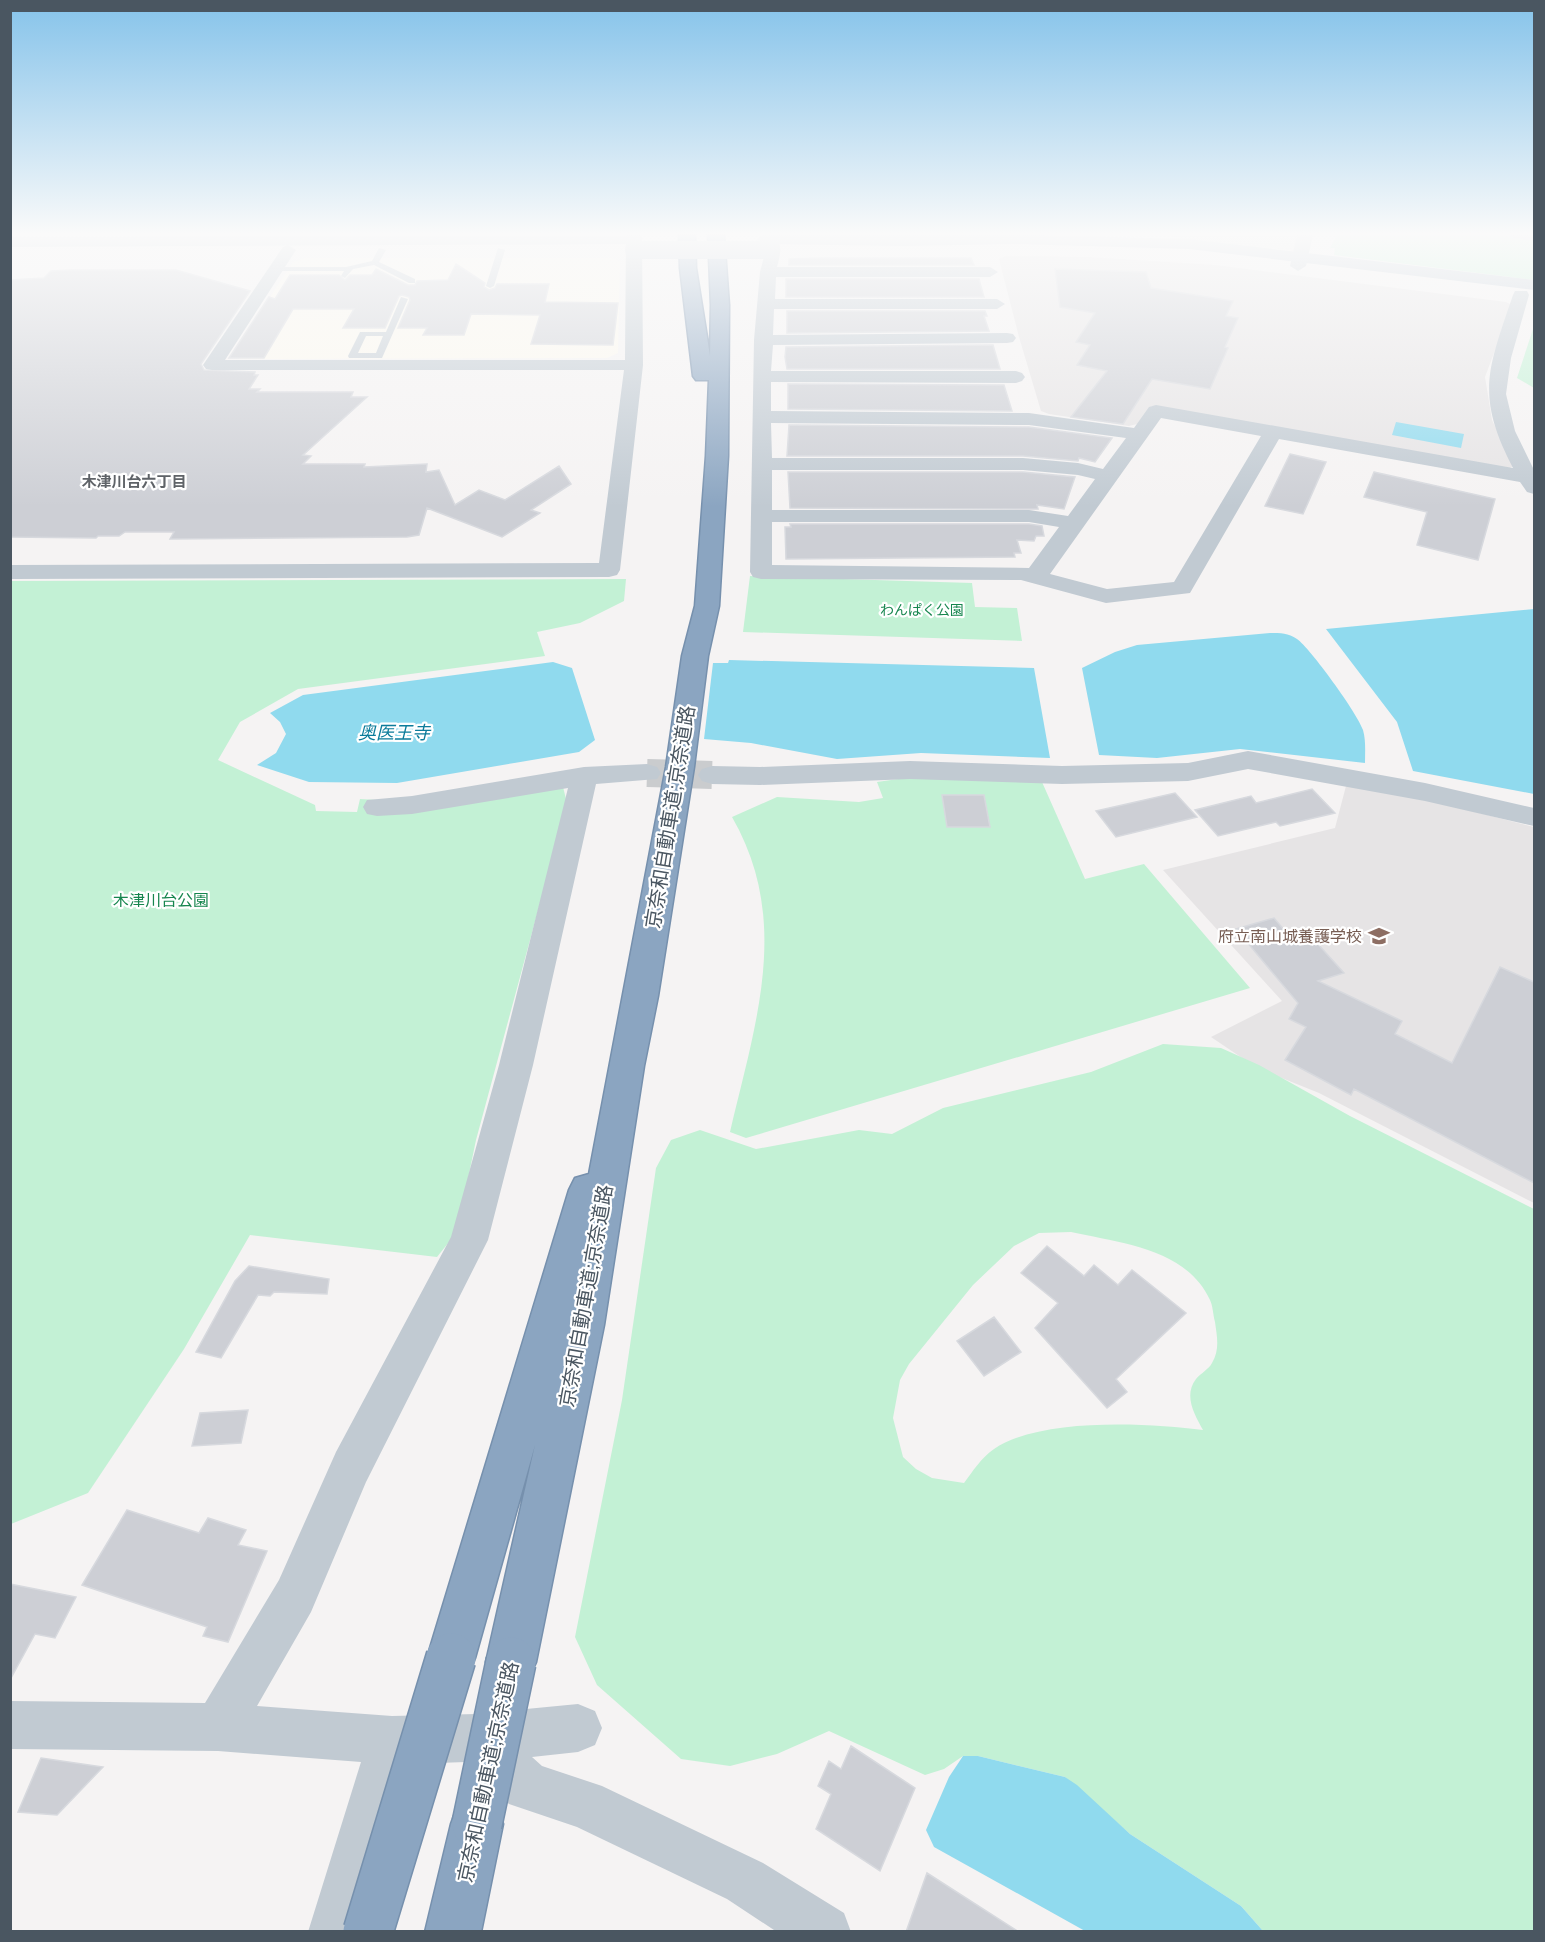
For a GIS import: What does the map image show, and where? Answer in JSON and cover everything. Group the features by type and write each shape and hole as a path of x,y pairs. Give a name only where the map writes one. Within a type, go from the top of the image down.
{"highway":[{"path":"695,326 700,365 708,398"},
{"name":"京奈和自動車道;京奈道路","path":"695,656 693,604 704,506 710,326"},
{"name":"京奈和自動車道;京奈道路","path":"453,1932 583,1325 626,1066 641,996 663,770 707,606 717,456 720,326"},
{"path":"368,1932 452,1658 502,1489 548,1320 626,1066"},
{"path":"459,1932 477,1824"}],"street":[{"path":"238,326 212,365 634,365"},
{"path":"10,572 609,570 634,365 634,326"},
{"path":"764,326 760,464 761,572 1022,573 1106,597 1182,588 1274,431"},
{"path":"1003,326 1029,419"},
{"path":"1518,326 1498,377 1497,394 1507,436 1531,482"},
{"path":"763,340 1007,338"},
{"path":"762,376 1016,377"},
{"path":"1037,577 1041,567 1156,411 1274,431 1531,482"},
{"path":"761,417 1029,419 1140,435"},
{"path":"760,464 1023,464 1078,469 1108,477"},
{"path":"762,516 1029,516 1073,523"},
{"path":"712,775 760,776 910,770 1062,775 1188,772 1248,760 1425,792 1534,817"},
{"path":"377,807 412,805 585,776 663,770"},
{"path":"218,1727 295,1596 351,1467 469,1240 516,1065 585,776"},
{"path":"10,1725 218,1727 392,1740 476,1738 578,1728"},
{"path":"476,1738 526,1786 584,1804 745,1881 825,1932"},
{"path":"334,1932 392,1740"}],"lane":[{"path":"388,334 392,326"}],"shaded area":[{"path":"251,326 619,326 618,353 607,358 240,359 232,355"},
{"path":"1016,326 1504,326 1485,377 1492,420 1514,466 1507,469 1152,406 1137,424 1129,426 1049,414 1041,411"},
{"name":"府立南山城養護学校","path":"1346,786 1421,798 1534,827 1534,1203 1319,1093 1257,1068 1211,1037 1282,1001 1163,870 1335,828"}],"green space":[{"path":"1534,326 1534,388 1517,378"},
{"name":"わんぱく公園","path":"750,576 972,583 975,607 1017,608 1022,641 743,632"},
{"name":"木津川台公園","path":"626,579 624,601 580,623 537,632 545,656 298,689 240,722 218,760 315,805 316,811 357,812 360,799 395,801 560,775 567,803 476,1140 457,1232 437,1257 250,1235 184,1349 88,1493 11,1524 11,581"},
{"path":"905,778 1042,782 1085,879 1144,864 1250,988 746,1138 730,1132 757,1012 763,973 764,934 761,895 750,856 732,817 777,797 859,802 883,798 877,782"},
{"path":"1163,1044 1221,1048 1259,1065 1350,1116 1534,1209 1534,1931 1263,1931 1241,1906 1130,1834 1065,1777 978,1756 963,1756 944,1769 925,1775 829,1731 777,1754 730,1766 681,1759 597,1685 575,1637 622,1400 656,1168 671,1140 700,1130 756,1149 859,1130 892,1134 943,1108 1091,1072","holes":["1071,1232 1150,1251 1185,1269 1199,1283 1210,1300 1217,1343 1215,1358 1196,1379 1190,1392 1192,1405 1203,1430 1126,1424 1067,1427 1014,1439 994,1449 981,1461 964,1483 932,1478 916,1469 903,1457 893,1418 900,1380 909,1364 973,1285 1014,1246 1039,1233"]}],"water":[{"path":"1396,422 1464,434 1461,448 1392,435"},
{"path":"1534,609 1534,794 1413,771 1397,722 1326,629"},
{"path":"1270,633 1284,634 1297,639 1333,682 1363,730 1365,763 1240,749 1157,758 1099,755 1082,668 1115,652 1137,645"},
{"path":"729,660 1034,668 1050,758 921,753 837,759 751,743 704,739 713,663 728,663"},
{"name":"奥医王寺","path":"553,662 572,668 595,740 579,752 397,783 309,782 257,765 276,753 286,734 280,722 270,713 303,695"},
{"path":"963,1756 978,1756 1065,1777 1077,1785 1130,1834 1241,1906 1263,1931 1085,1931 934,1847 926,1830 949,1777"}],"building":[{"path":"10,326 227,326 201,364 204,370 255,372 254,375 258,375 249,389 260,389 257,392 353,392 351,397 367,397 303,455 311,456 303,464 365,464 364,467 427,464 426,472 439,470 455,505 479,490 505,500 559,466 571,484 531,510 540,513 502,537 427,508 419,535 407,537 170,539 174,532 125,532 119,536 98,536 96,538 10,537"},
{"path":"250,326 283,326 264,358 229,358"},
{"path":"344,326 386,326 385,328 343,328"},
{"path":"399,326 467,326 464,335 423,335 427,328 398,328"},
{"path":"537,326 615,326 613,345 531,344"},
{"path":"787,326 987,326 989,331 787,333"},
{"path":"1087,326 1235,326 1225,347 1228,348 1210,389 1152,379 1123,424 1071,417 1107,371 1077,365 1090,345 1076,342"},
{"path":"993,345 1000,369 787,369 785,357 786,347"},
{"path":"788,384 1004,385 1012,411 788,409"},
{"path":"789,425 1029,427 1112,438 1095,462 1079,458 1078,461 1023,456 787,456"},
{"path":"1290,454 1326,462 1303,514 1265,506"},
{"path":"788,472 1023,472 1075,477 1064,509 1037,505 1038,509 790,508"},
{"path":"1374,472 1495,499 1478,560 1417,545 1427,512 1364,497"},
{"path":"790,524 1029,524 1042,526 1044,536 1036,536 1034,541 1017,540 1021,553 1014,553 1015,557 786,559 785,527 791,527"},
{"path":"1312,789 1335,813 1280,826 1276,822 1218,836 1195,810 1251,796 1256,803"},
{"path":"1175,793 1197,817 1116,837 1096,811"},
{"path":"942,795 984,795 990,827 947,827"},
{"path":"1274,918 1290,937 1307,932 1344,973 1318,981 1402,1021 1395,1034 1452,1063 1500,967 1534,982 1534,1183 1354,1089 1351,1095 1285,1060 1306,1027 1289,1019 1298,1003 1236,929"},
{"path":"1047,1246 1084,1276 1094,1265 1118,1285 1132,1270 1186,1313 1116,1379 1127,1392 1107,1408 1035,1328 1058,1303 1021,1273"},
{"path":"249,1266 329,1279 327,1294 274,1292 270,1296 258,1295 221,1358 196,1352 235,1281"},
{"path":"994,1317 1021,1352 984,1376 957,1341"},
{"path":"248,1410 241,1443 192,1446 200,1413"},
{"path":"127,1510 199,1533 208,1518 246,1530 238,1545 267,1551 228,1642 203,1636 207,1627 82,1585"},
{"path":"10,1584 76,1597 55,1638 35,1634 10,1680"},
{"path":"851,1746 915,1788 880,1871 816,1829 831,1794 818,1786 829,1761 841,1769"},
{"path":"41,1758 103,1767 57,1815 18,1812"},
{"path":"927,1873 1019,1932 906,1932"}],"tunnel":[{"path":"647,773 712,775"}],"place":[{"name":"府立南山城養護学校","path":"1379,936"}],"district":[{"name":"木津川台六丁目","path":"134,482"}]}
